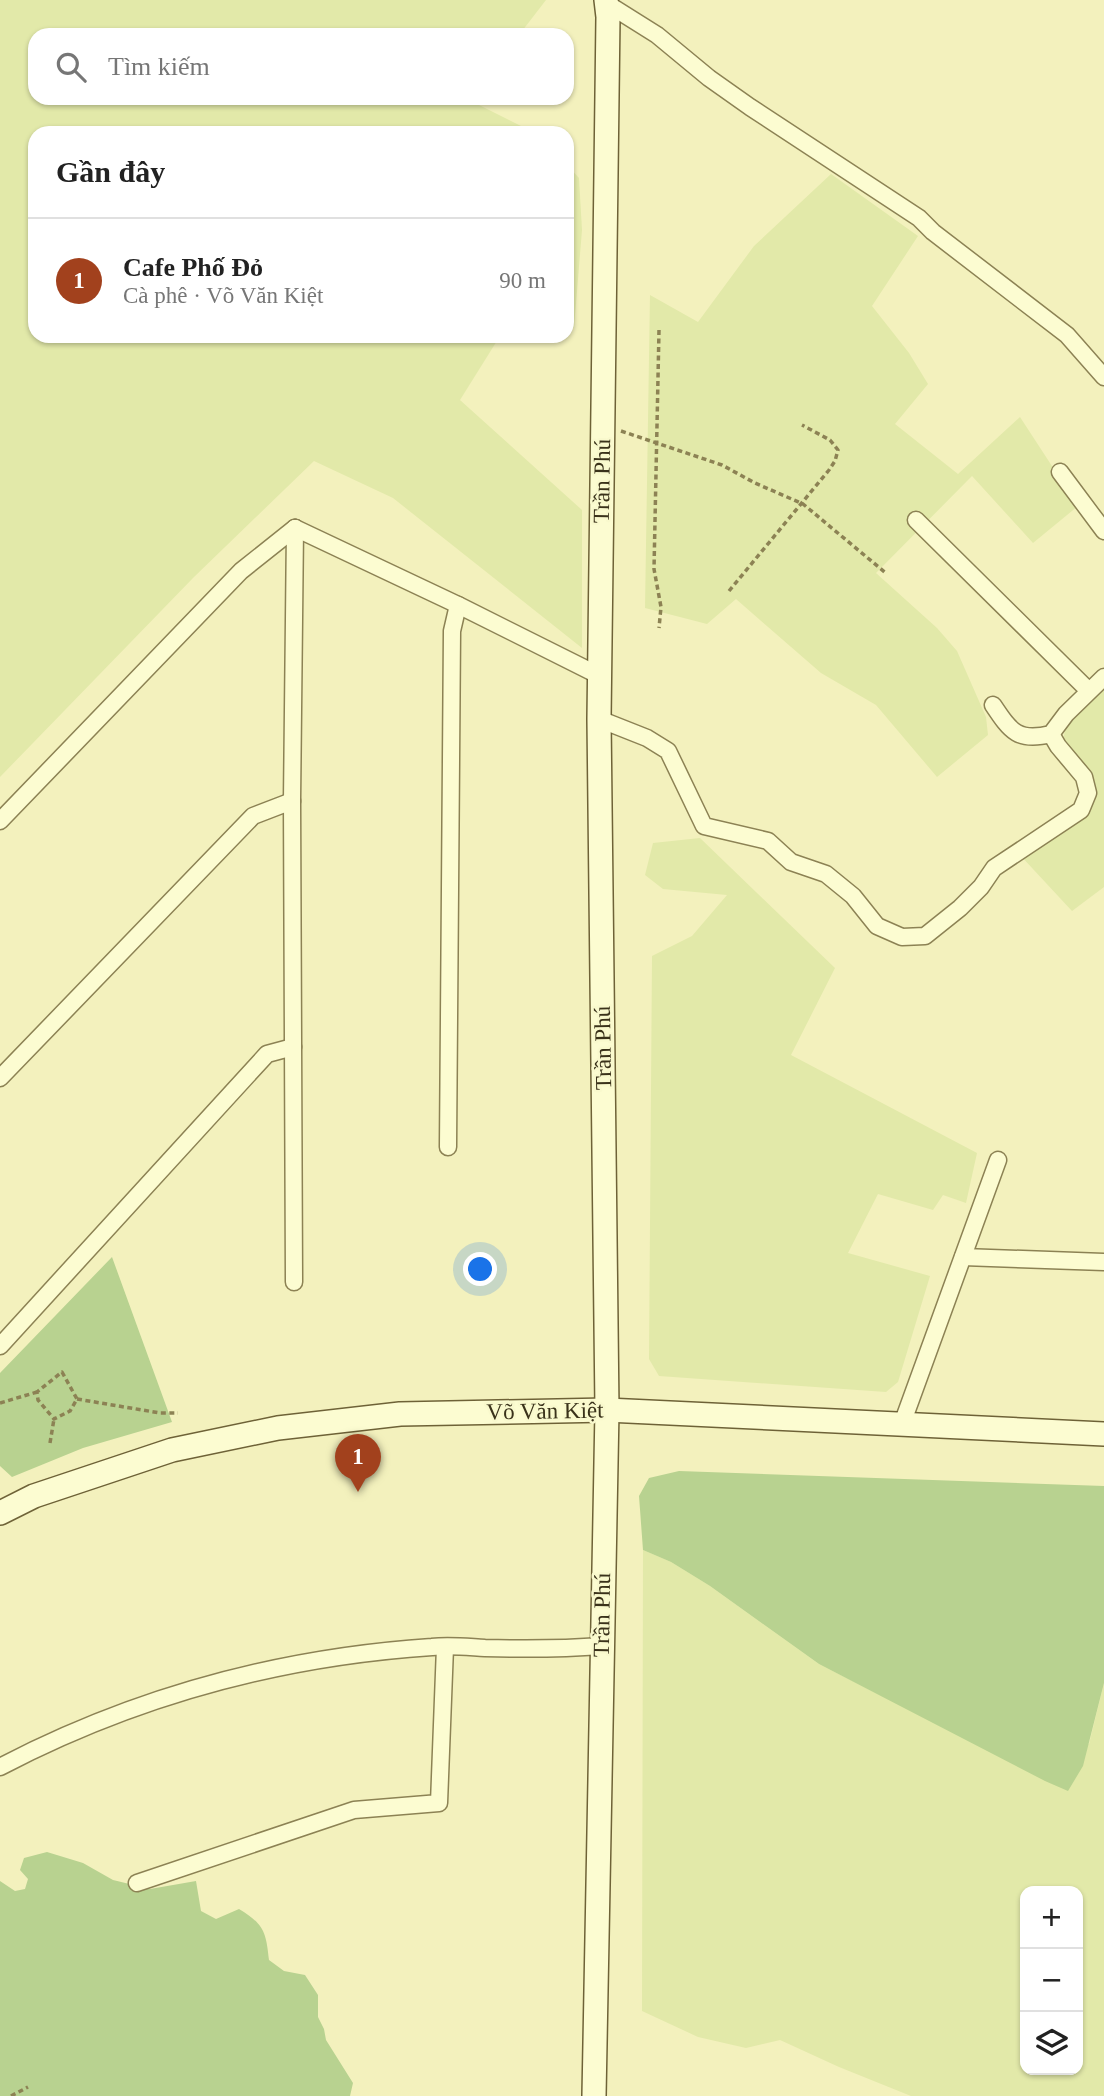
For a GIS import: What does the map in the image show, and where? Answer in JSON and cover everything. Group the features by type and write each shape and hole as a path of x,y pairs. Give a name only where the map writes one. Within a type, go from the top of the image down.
{"main road":[{"name":"Trần Phú","path":"594,2096 607,1410 599,719 608,27 606,2"},
{"name":"Võ Văn Kiệt","path":"0,1513 34,1496 172,1450 278,1428 400,1414 607,1410 1104,1434"}],"street":[{"path":"606,2 657,35 709,78 750,107 909,211 1067,335 1104,377"},
{"path":"1060,472 1104,531"},
{"path":"916,520 1088,691"},
{"path":"295,528 600,676"},
{"path":"294,1282 292,801 295,528"},
{"path":"0,821 241,571 295,528"},
{"path":"448,1147 452,631 458,605"},
{"path":"993,705 1016,734 1035,738 1051,734 1066,714 1104,677"},
{"path":"599,719 647,738 668,751 704,826 768,841 791,862 826,874 853,896 877,926 902,937 925,936 960,908 981,887 994,868 1081,810 1088,793 1084,777 1051,734"},
{"path":"0,1078 253,816 292,801"},
{"path":"0,1346 267,1054 293,1047"},
{"path":"902,1424 998,1160"},
{"path":"963,1257 1104,1262"},
{"path":"0,1767 30,1751 125,1710 192,1688 288,1664 434,1646 559,1649 601,1646"},
{"path":"137,1883 354,1810 439,1803 445,1647"}],"path":[{"path":"659,330 654,569 661,607 659,628"},
{"path":"603,425 722,465 803,504 887,574"},
{"path":"729,591 803,504 835,461 838,450 830,440 803,425"},
{"path":"0,1403 37,1392 62,1372 77,1399"},
{"path":"37,1392 37,1400 54,1419"},
{"path":"77,1399 160,1413 178,1413"},
{"path":"54,1419 70,1411 77,1399"},
{"path":"50,1443 54,1419"},
{"path":"11,2096 28,2087"}],"green space":[{"path":"0,0 546,0 524,28 28,28 28,105 479,105 521,126 28,126 28,343 496,343 460,400 582,510 582,648 393,498 314,461 194,577 0,777"},
{"path":"574,173 579,178 582,230 574,328"},
{"path":"831,174 918,236 872,306 909,353 928,384 895,424 958,474 1020,417 1078,506 1033,543 972,476 876,573 937,628 957,651 986,717 988,735 937,777 876,705 821,673 736,599 707,624 645,608 650,295 698,322 754,246"},
{"path":"1104,688 1104,887 1072,911 1020,855 1091,800 1063,740 1066,725"},
{"path":"700,838 835,968 791,1055 977,1153 966,1203 943,1195 933,1210 878,1194 848,1253 930,1276 898,1382 886,1392 659,1376 649,1359 652,956 692,936 727,895 663,889 645,875 653,843"},
{"path":"112,1257 172,1422 83,1448 12,1477 0,1466 0,1373"},
{"path":"679,1471 1104,1486 1104,1683 1083,1766 1068,1791 819,1664 710,1586 671,1562 643,1550 639,1496 649,1478"},
{"path":"643,1550 671,1562 710,1586 819,1664 878,1694 1089,1744 1104,1683 1104,2096 911,2096 780,2040 746,2048 698,2037 642,2011"},
{"path":"47,1852 83,1863 113,1880 150,1889 196,1881 201,1911 216,1919 239,1909 254,1919 265,1936 269,1960 284,1971 305,1975 318,1995 318,2017 326,2040 353,2083 350,2096 0,2096 0,1881 15,1891 25,1889 28,1879 20,1870 24,1858"}],"place":[{"name":"Cafe Phố Đỏ","path":"358,1492"}]}
